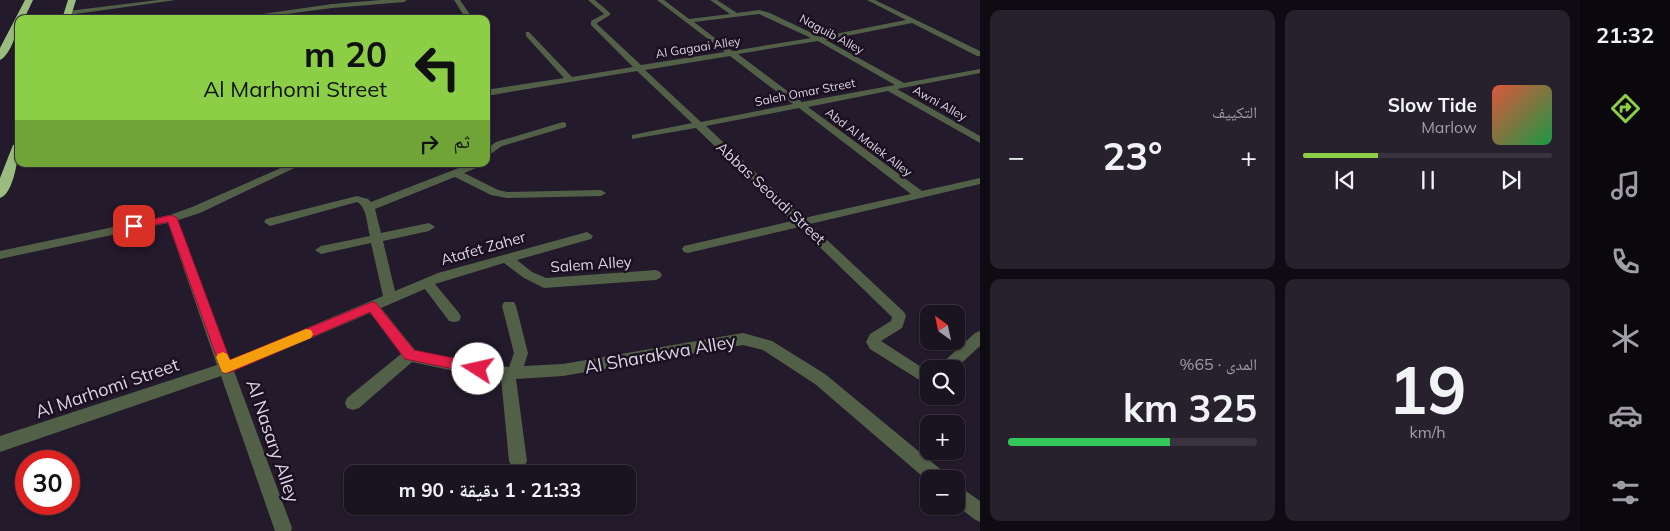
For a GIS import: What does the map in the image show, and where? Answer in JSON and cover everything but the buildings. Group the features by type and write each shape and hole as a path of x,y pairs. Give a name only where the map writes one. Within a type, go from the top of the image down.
{"highway":[{"path":"22,15 29,0"},
{"path":"67,15 72,0"},
{"path":"0,57 15,28"},
{"path":"0,194 15,155"}],"street":[{"path":"74,15 173,0"},
{"path":"313,0 313,8"},
{"path":"261,15 313,8 333,9 404,0"},
{"path":"457,0 467,15"},
{"name":"Abbas Seoudi Street","path":"591,0 608,14 596,19 593,22 594,25 900,316 897,324 875,338 873,342 920,374"},
{"name":"Abd Al Malek Alley","path":"660,0 920,195"},
{"path":"713,0 736,15"},
{"path":"870,0 980,54"},
{"name":"Naguib Alley","path":"688,21 759,12 768,14 819,39 903,86"},
{"name":"Al Gagaai Alley","path":"490,92 819,39 913,21"},
{"path":"529,34 570,79"},
{"name":"Saleh Omar Street","path":"635,137 980,71"},
{"name":"Awni Alley","path":"888,88 980,140"},
{"path":"490,151 499,144 563,125"},
{"path":"369,207 470,167"},
{"path":"0,255 172,218 277,168"},
{"path":"456,173 496,193 507,195 601,194"},
{"path":"688,249 980,181"},
{"path":"270,222 357,199 364,201 369,207 390,299"},
{"path":"172,218 226,368"},
{"path":"321,250 429,227"},
{"name":"Atafet Zaher","path":"390,299 443,276 587,236"},
{"name":"Salem Alley","path":"506,258 528,275 544,283 656,275"},
{"path":"427,283 454,317"},
{"name":"Al Marhomi Street","path":"0,444 226,368 390,299"},
{"path":"352,403 410,355 372,306"},
{"path":"509,306 521,352 511,373 518,461"},
{"path":"955,360 980,337"},
{"name":"Al Sharakwa Alley","path":"410,355 464,367 511,373 563,370 743,339 767,345 820,379 928,470"},
{"name":"Al Nasary Alley","path":"226,368 283,528"},
{"path":"965,500 980,513"}],"slow traffic":[{"path":"223,357 226,368 306,334"}],"route":[{"path":"134,226 172,218 226,368 372,306 410,355 478,369"}]}
